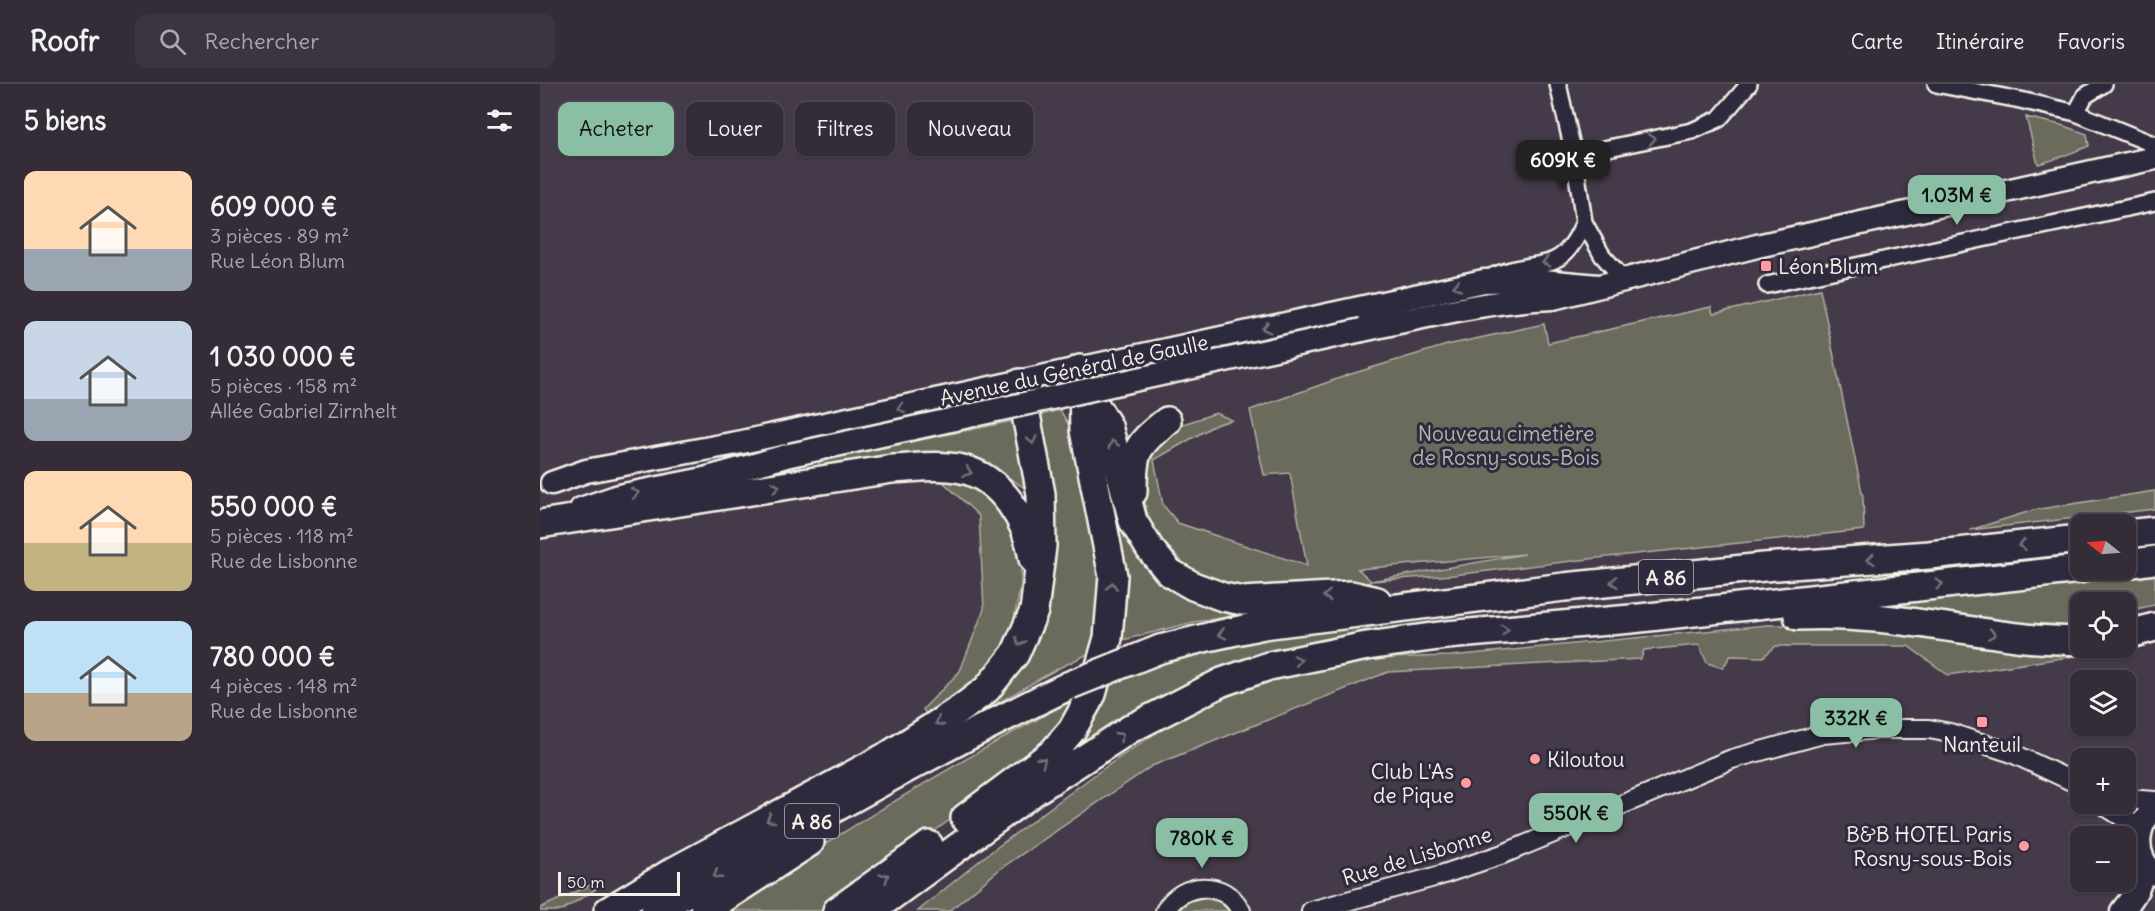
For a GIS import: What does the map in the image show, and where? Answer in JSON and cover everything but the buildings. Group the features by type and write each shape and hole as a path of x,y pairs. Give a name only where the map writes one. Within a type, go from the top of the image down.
{"highway":[{"path":"1081,377 1108,426 1133,520 1150,549 1169,572 1193,586 1223,597 1243,601 1351,595 1405,608"},
{"path":"837,911 1052,753 1072,730 1092,694 1108,638 1113,576 1084,430 1081,377"},
{"path":"608,911 674,871 889,755 987,689 1015,654 1034,611 1042,546 1041,494 1020,383"},
{"path":"1133,520 1133,470 1136,453 1148,435 1167,421"},
{"path":"540,524 892,469 936,466 963,469 987,480 1006,497 1021,518 1031,545 1038,587"},
{"path":"2136,533 2155,531"},
{"name":"A 86","path":"655,911 781,838 970,734 1070,685 1160,649 1263,625 1563,587 1929,555 2070,540"},
{"path":"2136,563 2155,561"},
{"name":"A 86","path":"871,911 1036,790 1130,729 1222,682 1269,666 1390,643 1446,636 1631,619 2070,570"},
{"path":"2136,618 2155,613"},
{"path":"1631,619 1860,616 2014,637 2070,640"},
{"path":"2136,632 2155,627"},
{"path":"704,911 877,801 970,734"},
{"path":"902,911 1002,828 1036,790"}],"main road":[{"name":"Avenue du Général de Gaulle","path":"540,524 619,496 704,479 789,455 1436,314 1536,298 1553,298 1757,246 2155,158"},
{"name":"Avenue du Général de Gaulle","path":"546,484 586,471 742,442 1020,383 1081,377 1346,309 1484,280 1533,280 1598,286"},
{"name":"Avenue du Général de Gaulle","path":"546,484 789,455"},
{"path":"2122,911 2137,891 2143,877 2146,857 2146,817 2155,808"},
{"path":"2138,911 2155,895"}],"street":[{"path":"1558,84 1574,155 1584,222 1602,255 1625,281"},
{"path":"1574,155 1692,131 1719,119 1749,84"},
{"path":"1936,84 2076,113 2155,145"},
{"path":"2076,113 2085,96 2104,84"},
{"path":"1767,285 2155,202"},
{"path":"1484,280 1509,270 1552,263 1576,242 1584,222"},
{"name":"Rue de Lisbonne","path":"1311,911 1438,876 1503,854 1732,759 1823,734 1879,729 1929,729 1950,733 2012,753 2070,780"},
{"path":"2136,800 2155,801"},
{"path":"2118,814 2130,822 2146,857"},
{"path":"1165,911 1174,899 1184,892 1208,887 1230,896 1241,911"}],"green space":[{"path":"2026,117 2087,134 2089,146 2038,164"},
{"name":"Nouveau cimetière de Rosny-sous-Bois","path":"1820,289 1863,497 1864,530 1453,575 1371,581 1357,590 1256,593 1216,585 1190,570 1155,533 1146,509 1140,458 1168,429 1216,413 1232,420 1215,425 1154,460 1163,505 1178,523 1307,566 1290,473 1264,475 1250,410 1351,374 1447,345 1544,324 1548,343 1711,307 1713,314","holes":["1525,554 1371,581 1359,569"]},
{"path":"1060,410 1071,428 1099,571 1099,611 1094,651 1057,669 973,717 1018,669 1038,633 1049,597 1052,555 1037,416"},
{"path":"1013,421 1026,489 988,464 955,454 925,454 821,472 818,461"},
{"path":"955,476 989,495 1021,542 1021,584 1014,619 996,659 966,689 927,716 923,709 960,671 984,609 979,516 939,478"},
{"path":"2155,491 2155,509 2111,514 2070,514 2070,519 1970,530 2034,510"},
{"path":"1118,521 1147,564 1258,612 1194,622 1119,641 1125,582"},
{"path":"2155,575 2155,605 2136,609 2136,592 2070,592 2070,626 2030,631 1865,604 2105,580 2136,580 2136,577"},
{"path":"1377,623 1376,629 1298,645 1222,668 1160,699 1067,755 1108,686 1164,661 1229,644"},
{"path":"1767,625 1825,625 1870,629 2070,654 2070,657 1948,675 1908,646 1776,646 1763,657 1730,656 1723,668 1707,663 1699,645 1644,650 1641,659 1388,672 1152,766 1000,869 949,911 918,911 984,857 1097,773 1189,712 1259,684 1347,663 1382,658 1451,656"},
{"path":"1077,698 1071,713 1040,753 924,839 835,911 717,911 940,774"},
{"path":"593,884 596,889 561,911 540,911 540,908"},
{"path":"1203,898 1220,902 1229,911 1178,911 1190,901"}],"place":[{"name":"Léon Blum","path":"1766,266"},
{"name":"Nanteuil","path":"1982,722"},
{"name":"Kiloutou","path":"1535,759"},
{"name":"Club L'As de Pique","path":"1466,783"},
{"name":"B&B HOTEL Paris Rosny-sous-Bois","path":"2024,846"}]}
